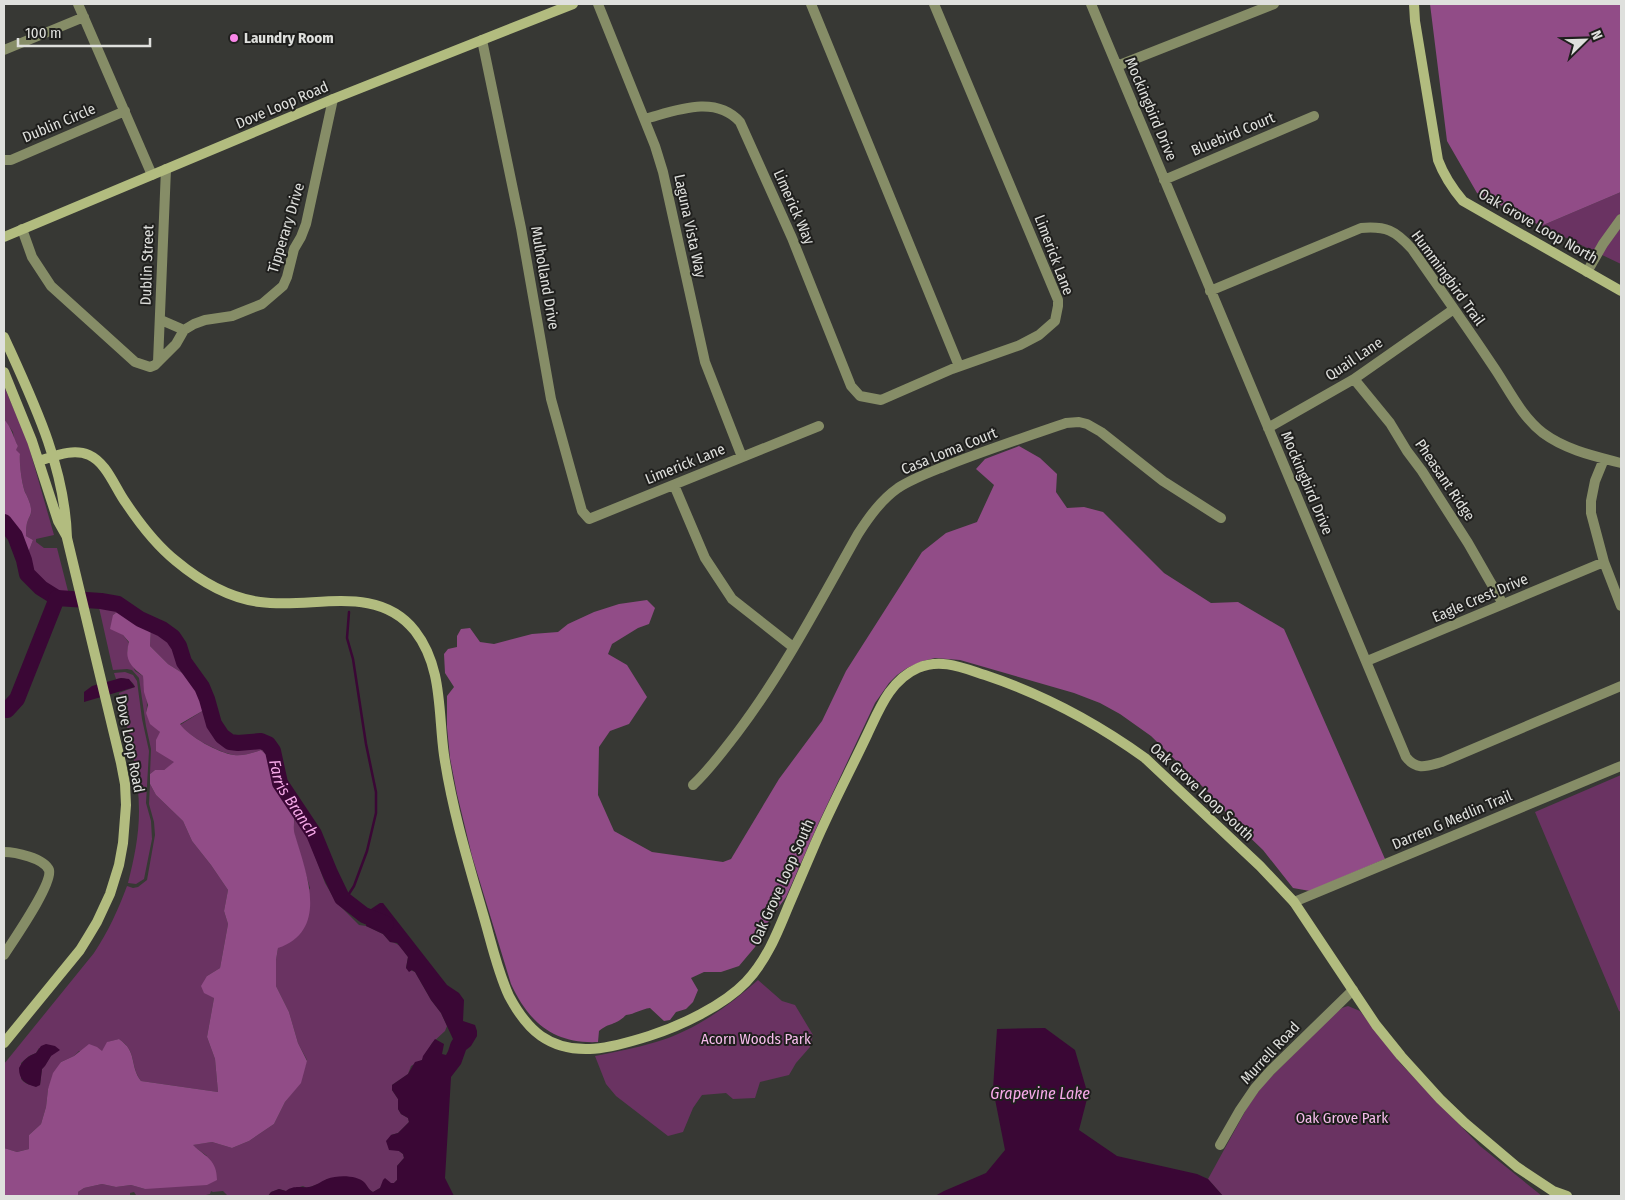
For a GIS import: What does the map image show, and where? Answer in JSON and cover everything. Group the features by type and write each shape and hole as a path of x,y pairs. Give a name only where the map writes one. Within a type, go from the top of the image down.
{"street":[{"path":"78,4 152,175"},
{"name":"Dove Loop Road","path":"4,237 333,99 573,4"},
{"name":"Laguna Vista Way","path":"598,4 655,146 663,172 705,362 742,457"},
{"path":"811,4 959,366"},
{"name":"Limerick Lane","path":"860,396 881,400 959,366 1020,344 1038,335 1055,321 1058,306 1058,300 1034,239 1010,187 934,4"},
{"name":"Mockingbird Drive","path":"1091,4 1406,757 1411,764 1417,766 1442,762 1621,686"},
{"path":"1117,66 1274,4"},
{"name":"Oak Grove Loop North","path":"1414,4 1415,21 1438,160 1445,177 1463,201 1621,291"},
{"path":"4,50 84,17"},
{"name":"Mulholland Drive","path":"482,40 520,228 551,399 582,511 588,519"},
{"name":"Tipperary Drive","path":"184,330 200,322 232,316 262,304 283,286 294,249 306,224 333,99"},
{"name":"Limerick Way","path":"645,119 702,106 727,112 734,115 740,122 792,238 851,386 860,396"},
{"name":"Dublin Circle","path":"4,160 11,160 125,112"},
{"name":"Bluebird Court","path":"1164,180 1314,116"},
{"name":"Dublin Street","path":"158,362 166,169"},
{"path":"1586,272 1621,219"},
{"name":"Hummingbird Trail","path":"1210,291 1361,228 1378,227 1394,232 1404,241 1454,308 1521,409 1542,433 1570,448 1621,463"},
{"path":"22,230 32,257 51,286 135,362 150,367 158,362 176,344 184,330 160,320"},
{"name":"Quail Lane","path":"1268,428 1354,379 1454,308"},
{"name":"Dove Loop Road","path":"4,337 54,457 67,515 67,538 120,756 125,791 125,824 119,865 116,878 97,922 80,950 4,1043"},
{"name":"Dove Loop Road","path":"4,372 24,420 58,521 67,538"},
{"name":"Pheasant Ridge","path":"1354,379 1390,424 1422,471 1468,543 1503,604"},
{"name":"Casa Loma Court","path":"693,785 708,772 749,718 784,666 862,528 880,503 898,488 966,458 1066,423 1079,422 1101,432 1163,481 1221,518"},
{"name":"Limerick Lane","path":"588,519 674,486 819,426"},
{"name":"Oak Grove Loop South","path":"39,462 61,454 80,453 94,458 107,472 140,523 162,549 193,574 218,588 241,598 272,604 339,601 375,605 391,611 412,628 431,660 438,687 445,759 451,794 503,982 519,1013 542,1037 571,1048 591,1050 612,1047 658,1033 695,1017 737,990 748,980 761,962 776,935 820,834 886,698 903,678 920,667 930,664 954,664 1028,691 1073,712 1126,744 1152,764 1260,866 1294,902 1376,1025 1424,1083 1464,1123 1517,1167 1553,1191 1567,1196"},
{"path":"1604,459 1595,481 1591,513 1604,562 1621,606"},
{"path":"674,486 705,558 732,599 793,648"},
{"name":"Eagle Crest Drive","path":"1367,662 1604,562"},
{"name":"Darren G Medlin Trail","path":"1294,902 1621,766"},
{"path":"4,852 38,860 48,869 49,878 41,896 4,955"},
{"name":"Murrell Road","path":"1220,1145 1254,1088 1353,990"}],"green space":[{"path":"1621,192 1621,264 1541,226"},
{"path":"4,386 27,440 54,535 36,539 36,542 44,548 57,548 70,599 57,598 41,588 27,574 22,555 28,553 33,540 26,536 26,526 31,514 31,508 22,480 20,455 15,451 18,446 13,432 4,419"},
{"path":"98,603 121,609 113,615 129,643 127,651 135,671 143,676 147,699 146,713 160,732 175,762 164,770 155,770 150,774 151,749 139,678 132,670 113,670"},
{"path":"151,628 168,638 181,664 195,685 187,676 168,664 150,646"},
{"path":"125,672 133,675 137,681 149,751 146,803 151,821 152,839 144,879 136,884 128,883 137,838 139,796 132,752 119,693 135,687 127,679 116,679 114,673"},
{"path":"204,710 215,736 225,745 265,749 269,753 270,758 261,750 237,755 220,751 197,739 180,725"},
{"path":"1621,775 1621,1012 1535,812"},
{"path":"150,784 156,795 183,821 192,841 228,890 224,911 228,924 220,968 207,976 214,998 207,1037 215,1059 218,1092 141,1081 137,1075 129,1049 119,1039 108,1042 102,1052 79,1051 74,1056 61,1062 48,1089 46,1107 41,1124 29,1135 29,1149 17,1152 4,1148 4,1064 94,953 112,921 127,886 138,887 147,880 155,835 149,804","holes":["39,1048 51,1056 42,1069 40,1085 29,1085 21,1079 21,1063 36,1053"]},
{"path":"295,815 309,840 325,883 336,902 359,925 366,926 383,934 390,942 401,947 408,957 406,968 415,972 447,1026 445,1031 432,1043 422,1060 411,1066 408,1074 392,1085 392,1090 398,1099 398,1109 401,1114 408,1118 409,1122 398,1133 391,1135 404,1158 397,1166 397,1180 394,1183 383,1183 380,1188 373,1192 346,1177 327,1179 307,1188 303,1186 286,1191 279,1189 271,1192 268,1196 228,1196 223,1191 211,1191 210,1194 202,1196 141,1196 136,1195 134,1192 130,1193 130,1196 78,1196 78,1192 84,1188 102,1184 116,1187 131,1185 145,1189 207,1156 192,1145 212,1142 232,1148 249,1141 274,1124 285,1102 300,1083 307,1060 298,1043 289,1012 276,986 278,948 310,888 293,830"},
{"name":"Acorn Woods Park","path":"758,980 782,1001 795,1005 813,1035 810,1047 796,1063 789,1075 760,1082 755,1098 733,1099 726,1093 702,1095 693,1108 683,1132 668,1136 616,1096 606,1084 595,1056 648,1044 684,1031 710,1017"},
{"name":"Oak Grove Park","path":"1348,1006 1360,1011 1401,1064 1480,1146 1542,1196 1223,1196 1208,1179 1247,1108 1263,1085 1335,1013"}],"shaded area":[{"path":"1430,4 1621,4 1621,192 1541,226 1477,193 1447,141"},
{"path":"4,419 11,429 18,446 16,450 20,454 23,486 31,508 31,514 26,526 26,536 33,540 28,553 22,555 15,536 4,522"},
{"path":"1019,446 1040,458 1057,474 1056,492 1067,508 1084,507 1103,512 1164,573 1211,603 1238,602 1284,629 1385,859 1310,891 1293,888 1263,850 1239,827 1208,792 1151,736 1120,714 1100,703 1074,693 960,660 935,658 907,668 897,675 875,703 786,897 770,919 755,947 739,966 721,972 704,972 691,978 698,990 693,1002 686,1009 676,1012 670,1020 664,1021 650,1008 644,1009 626,1015 619,1021 603,1028 599,1031 598,1042 582,1042 556,1035 535,1020 518,998 511,984 472,856 450,758 447,696 454,687 445,673 444,654 448,649 457,647 457,636 461,629 470,628 480,642 494,644 532,634 558,632 568,624 594,612 619,604 647,600 655,608 649,624 638,628 612,644 608,654 627,665 647,697 629,724 610,731 599,747 598,795 614,831 652,852 723,862 731,859 779,779 822,721 846,671 922,552 946,533 977,522 994,485 976,469 985,459"},
{"path":"121,609 139,623 151,628 150,646 168,664 187,676 199,692 204,710 180,724 184,729 197,739 228,754 241,755 261,750 270,758 274,783 293,812 294,832 308,883 309,914 304,928 294,940 278,948 276,986 289,1012 298,1043 307,1061 301,1083 285,1102 274,1124 249,1141 232,1148 212,1142 193,1145 213,1163 217,1173 217,1180 207,1185 145,1189 131,1185 116,1187 102,1184 84,1188 78,1192 78,1196 4,1196 4,1148 17,1152 29,1149 29,1135 41,1124 53,1073 61,1062 74,1056 89,1044 102,1051 107,1042 119,1039 129,1049 135,1070 141,1081 218,1092 215,1059 207,1037 214,998 204,993 201,986 207,976 220,968 228,924 224,911 228,890 192,841 183,821 156,795 150,784 150,774 155,770 164,770 174,762 156,751 156,740 160,732 150,724 146,713 148,705 144,692 143,676 129,662 127,653 129,642 123,635 110,629 113,615"}],"water":[{"path":"121,678 129,679 135,687 84,702 84,692 92,686"},
{"path":"383,903 447,985 459,993 464,1000 463,1021 475,1025 477,1031 477,1036 466,1050 461,1064 451,1077 445,1178 454,1196 268,1196 271,1192 279,1189 286,1191 294,1187 314,1186 327,1179 336,1177 347,1176 362,1180 373,1192 380,1188 385,1178 394,1183 397,1180 397,1166 404,1158 403,1154 399,1151 389,1150 386,1141 409,1122 408,1118 401,1114 398,1109 398,1099 392,1090 392,1085 408,1074 415,1062 422,1060 435,1039 444,1044 442,1054 446,1055 453,1039 441,1013 415,972 412,970 409,972 406,968 408,957 397,943 390,942 383,934 366,926 368,911"},
{"name":"Grapevine Lake","path":"1045,1028 1075,1050 1088,1095 1079,1130 1117,1156 1197,1174 1208,1179 1223,1196 935,1196 986,1173 1005,1150 993,1089 997,1029"},
{"path":"46,1044 55,1046 60,1050 51,1056 42,1069 40,1085 36,1087 23,1081 19,1068 26,1059"}],"waterway":[{"path":"4,522 15,536 27,574 41,588 57,598"},
{"name":"Farris Branch","path":"4,708 7,710 17,699 57,598 118,604 140,619 162,629 173,637 179,646 184,662 202,687 214,724 222,736 230,742 261,741 268,744 273,751 280,783 314,834 342,898 364,915 386,924"},
{"path":"345,900 354,886 367,851 376,813 376,792 366,744 353,659 347,638 349,612"}],"place":[{"name":"Laundry Room","path":"234,38"}]}
